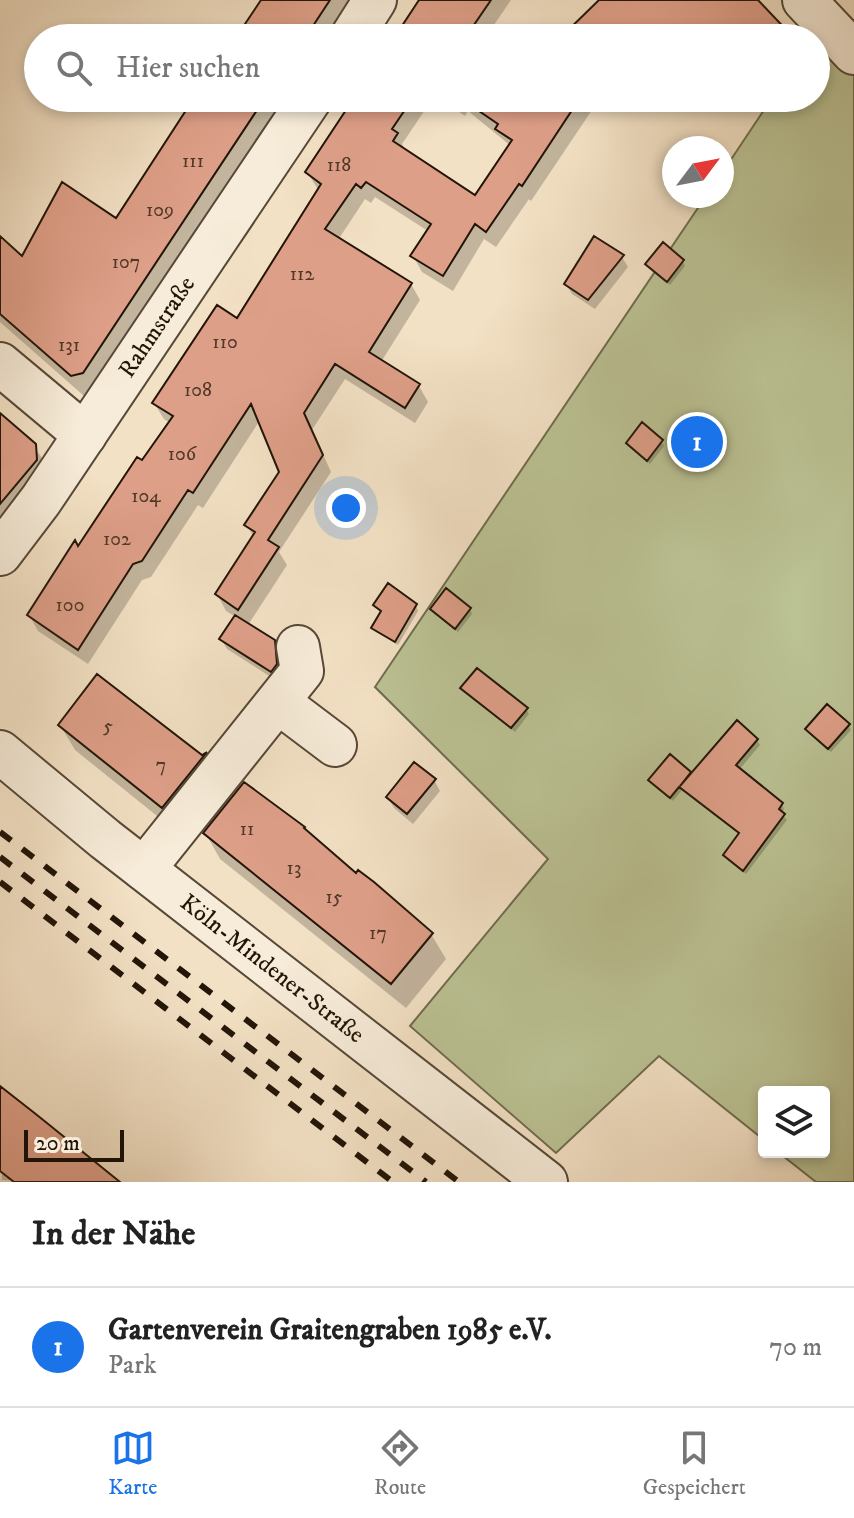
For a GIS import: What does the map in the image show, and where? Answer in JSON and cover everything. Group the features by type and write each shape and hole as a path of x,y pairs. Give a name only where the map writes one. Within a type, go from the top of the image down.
{"street":[{"path":"360,24 375,0"},
{"path":"812,9 826,24"},
{"path":"830,28 854,53"},
{"name":"Rahmstraße","path":"0,554 85,435 302,112"},
{"path":"0,364 85,435"},
{"path":"144,869 302,671 298,647"},
{"path":"278,702 335,745"},
{"name":"Köln-Mindener-Straße","path":"0,752 144,869 546,1182"}],"green space":[{"path":"830,49 854,69 854,1182 816,1182 786,1158 830,1158 830,1086 758,1086 758,1135 659,1056 556,1153 410,1026 548,859 375,687 698,208 734,208 734,155 763,112 830,112"}],"building":[{"path":"261,0 330,0 314,24 245,24"},
{"path":"419,0 491,0 475,24 403,24"},
{"path":"599,0 758,0 781,24 574,24"},
{"path":"185,112 256,112 83,373 71,376 0,314 0,236 22,256 62,182 116,218"},
{"path":"345,112 404,112 392,129 398,133 393,141 475,195 512,140 495,129 498,124 480,112 571,112 522,186 519,184 486,232 475,224 443,276 410,256 431,224 366,182 361,188 356,184 325,229 412,283 369,352 420,384 405,408 335,364 304,413 323,455 268,540 279,547 238,610 215,594 255,532 244,525 279,472 251,404 193,493 188,490 142,561 133,564 78,650 27,615 75,540 78,546 137,457 142,460 173,416 152,403 217,305 237,318 321,184 305,172"},
{"path":"594,236 624,255 588,300 564,284"},
{"path":"663,242 684,260 667,282 645,264"},
{"path":"0,413 36,444 37,460 0,504"},
{"path":"642,422 663,440 647,461 626,443"},
{"path":"388,583 417,604 395,642 371,628 381,611 373,605"},
{"path":"446,588 471,608 455,629 430,609"},
{"path":"235,615 275,640 277,664 271,672 219,639"},
{"path":"477,668 528,708 511,728 460,688"},
{"path":"97,674 202,755 207,752 162,808 58,725"},
{"path":"827,704 850,724 828,749 805,729"},
{"path":"737,720 758,739 736,765 783,803 779,809 785,814 743,871 723,855 739,833 679,787 670,798 648,780 670,754 691,772 680,786"},
{"path":"414,762 436,779 407,814 386,797"},
{"path":"244,782 305,827 356,873 358,870 374,882 433,933 391,984 203,833"},
{"path":"0,1086 120,1182 14,1182 0,1171"}],"railway":[{"path":"0,832 459,1182"},
{"path":"0,857 426,1182"},
{"path":"0,882 393,1182"}],"place":[{"name":"Gartenverein Graitengraben 1985 e.V.","path":"697,442"}]}
